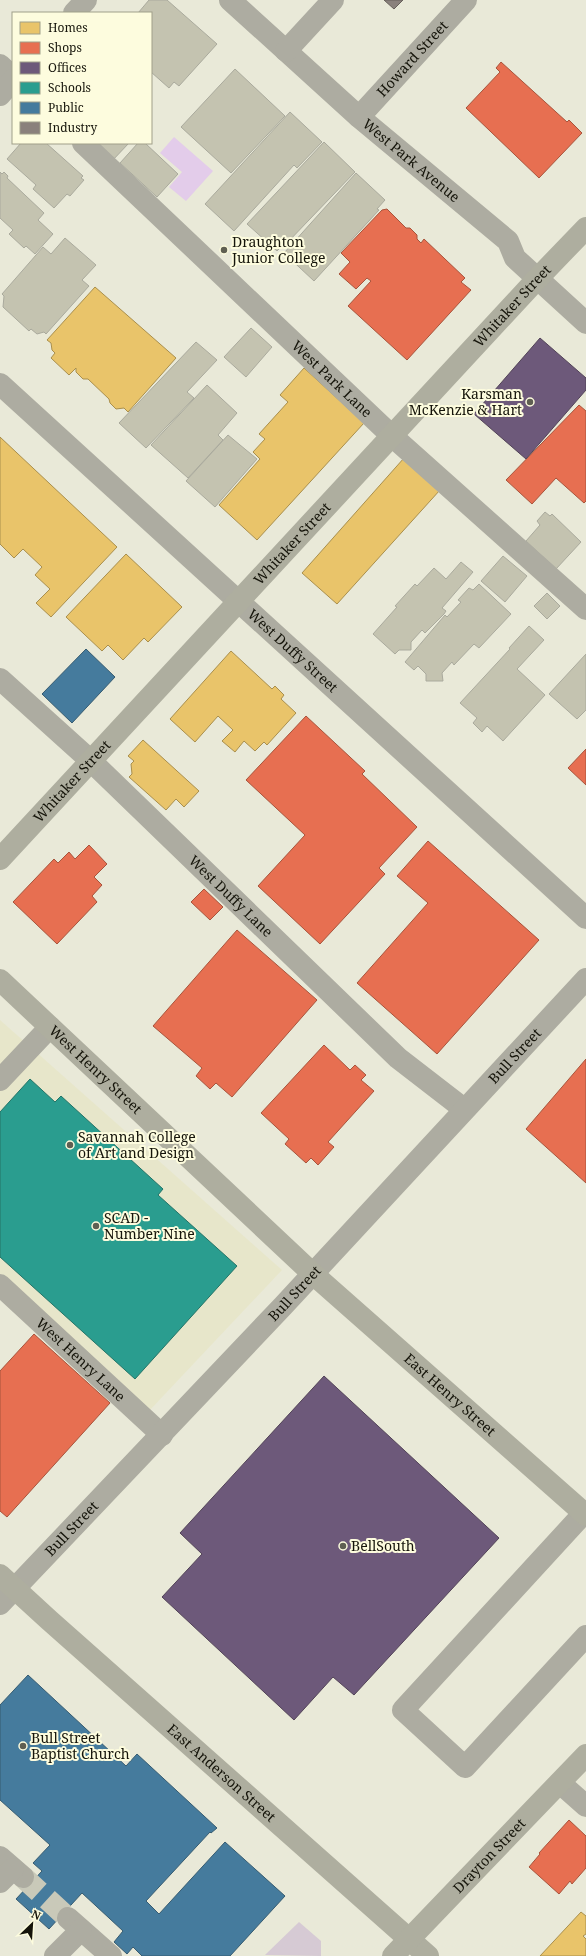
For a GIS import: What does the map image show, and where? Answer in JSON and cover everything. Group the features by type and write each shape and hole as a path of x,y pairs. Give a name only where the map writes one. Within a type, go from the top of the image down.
{"main road":[{"name":"Whitaker Street","path":"0,859 586,228"},
{"name":"West Henry Street","path":"0,980 313,1274"},
{"name":"East Henry Street","path":"313,1274 585,1514"},
{"name":"East Anderson Street","path":"8,1582 428,1956"},
{"name":"Drayton Street","path":"393,1956 408,1938 586,1755"}],"street":[{"path":"75,12 86,0"},
{"name":"West Park Avenue","path":"230,0 359,117 508,241 514,258 586,323"},
{"path":"286,51 333,0"},
{"name":"Howard Street","path":"359,117 466,0"},
{"path":"0,65 12,76"},
{"path":"0,95 12,81"},
{"name":"West Park Lane","path":"84,144 392,436 586,609"},
{"name":"West Duffy Street","path":"0,384 586,918"},
{"name":"West Duffy Lane","path":"0,679 91,761 398,1058 464,1109"},
{"name":"Bull Street","path":"0,1604 8,1582 162,1435 586,979"},
{"path":"0,1080 50,1027"},
{"name":"West Henry Lane","path":"0,1285 162,1435"},
{"path":"585,1514 403,1710 465,1767 586,1636"},
{"path":"560,1782 586,1806"},
{"path":"55,1956 74,1924 111,1956"}],"shaded area":[{"path":"174,137 213,171 186,201 169,187 182,172 160,153"},
{"name":"Savannah College of Art and Design","path":"0,1020 282,1270 149,1411 0,1274"},
{"path":"299,1922 321,1941 321,1956 265,1955"}],"building: Homes":[{"path":"95,287 176,358 128,412 124,408 116,409 110,403 109,399 88,379 83,379 76,372 76,368 69,375 51,358 55,353 52,350 51,343 47,340"},
{"path":"304,368 364,423 257,540 219,505 260,459 253,452 265,439 259,434 288,402 280,395"},
{"path":"0,437 117,547 51,617 36,603 50,589 35,575 42,567 23,549 14,558 0,544"},
{"path":"404,458 440,490 337,604 302,573"},
{"path":"126,554 182,607 148,642 144,638 123,660 108,645 102,651 66,617"},
{"path":"231,651 272,689 275,686 284,695 281,699 296,713 267,745 264,742 255,751 244,741 235,752 222,741 233,730 218,716 195,742 170,719"},
{"path":"143,740 199,791 184,807 176,799 166,810 129,777 132,774 131,764 134,761 128,756"},
{"path":"581,1912 586,1916 586,1934 583,1936 586,1939 586,1956 540,1956"}],"building: Shops":[{"path":"501,62 567,122 569,120 582,133 539,178 466,108 500,72 496,68"},
{"path":"387,209 406,228 410,228 417,235 417,239 421,243 424,239 465,278 461,282 471,290 407,360 348,306 371,281 367,278 356,289 339,274 350,262 341,253 382,210"},
{"path":"579,405 586,411 586,501 584,503 556,478 532,504 506,480"},
{"path":"306,716 365,771 362,774 417,827 379,868 385,874 320,944 258,886 305,835 246,780"},
{"path":"586,749 586,785 568,768"},
{"path":"428,841 539,940 437,1054 357,983 428,903 397,876"},
{"path":"89,845 107,864 94,877 102,885 92,896 97,902 57,944 13,902 54,859 58,863 69,852 75,859"},
{"path":"204,889 223,907 210,920 191,902"},
{"path":"237,930 317,1000 232,1097 216,1083 210,1089 196,1076 202,1068 153,1026"},
{"path":"324,1045 350,1070 355,1065 366,1075 361,1080 374,1091 328,1142 334,1147 318,1165 311,1158 306,1163 285,1144 289,1139 261,1113"},
{"path":"586,1059 586,1183 526,1129"},
{"path":"34,1334 110,1403 7,1517 0,1511 0,1371"},
{"path":"569,1820 586,1836 586,1868 572,1884 570,1881 559,1894 529,1867 540,1854 539,1853"}],"building: Offices":[{"name":"Karsman McKenzie & Hart","path":"540,338 586,378 586,390 526,459 474,414"},
{"name":"BellSouth","path":"324,1376 499,1538 354,1695 333,1677 294,1720 162,1597 202,1554 180,1533"}],"building: Schools":[{"name":"Savannah College of Art and Design","path":"30,1079 55,1102 61,1096 163,1189 158,1195 237,1266 135,1379 0,1257 0,1112"}],"building: Public":[{"path":"86,649 115,677 72,723 42,694"},
{"path":"28,1675 126,1766 137,1754 217,1828 211,1833 210,1832 146,1901 159,1914 225,1842 285,1896 230,1956 142,1956 133,1947 127,1954 114,1942 123,1931 82,1893 49,1929 16,1899 42,1871 33,1863 50,1845 0,1800 0,1705"}],"building: Industry":[{"path":"384,0 403,0 394,9"}],"building: Other":[{"path":"149,0 167,0 217,44 179,86 174,82 169,88 152,73 152,12 139,12"},
{"path":"235,69 285,116 231,173 181,127"},
{"path":"290,112 322,142 297,168 294,165 234,231 205,204"},
{"path":"324,142 355,172 286,244 285,243 277,251 247,224"},
{"path":"20,144 47,144 83,176 81,178 84,180 70,196 67,194 54,208 33,189 36,185 7,159"},
{"path":"92,144 128,144 111,162"},
{"path":"137,144 146,144 178,174 157,197 120,163"},
{"path":"0,172 2,174 4,172 8,176 7,178 44,213 38,220 53,234 35,254 26,246 24,248 9,234 13,230 0,218"},
{"path":"356,173 385,200 377,209 379,210 314,281 284,253"},
{"path":"65,238 96,265 82,280 89,286 46,334 44,332 37,334 31,329 29,331 3,307 4,296 2,294 43,247 51,254"},
{"path":"251,328 272,347 246,377 224,357"},
{"path":"196,342 217,360 187,392 194,398 146,448 119,423"},
{"path":"207,385 237,413 218,435 223,440 188,478 151,445"},
{"path":"228,435 257,459 215,507 186,481"},
{"path":"545,512 550,516 552,514 581,542 556,569 526,541 540,525 537,521"},
{"path":"503,556 527,576 505,602 481,581"},
{"path":"461,562 473,572 442,608 446,611 444,614 425,633 422,630 411,642 411,650 399,650 395,654 373,634 415,584 417,586 434,568 446,579"},
{"path":"479,584 511,614 479,648 474,644 454,665 452,662 442,673 443,681 426,681 426,674 418,666 414,670 405,662 445,615 447,617 461,602 458,600 469,588 473,590"},
{"path":"547,593 560,606 547,619 534,606"},
{"path":"529,626 544,640 517,669 545,695 503,741 487,726 482,732 473,723 477,718 460,703"},
{"path":"586,654 586,710 577,719 549,694"}],"tunnel":[{"path":"23,1877 68,1918"}],"place":[{"name":"Draughton Junior College","path":"224,250"},
{"name":"Karsman McKenzie & Hart","path":"530,402"},
{"name":"Savannah College of Art and Design","path":"70,1145"},
{"name":"SCAD - Number Nine","path":"96,1226"},
{"name":"BellSouth","path":"343,1546"},
{"name":"Bull Street Baptist Church","path":"23,1746"}]}
